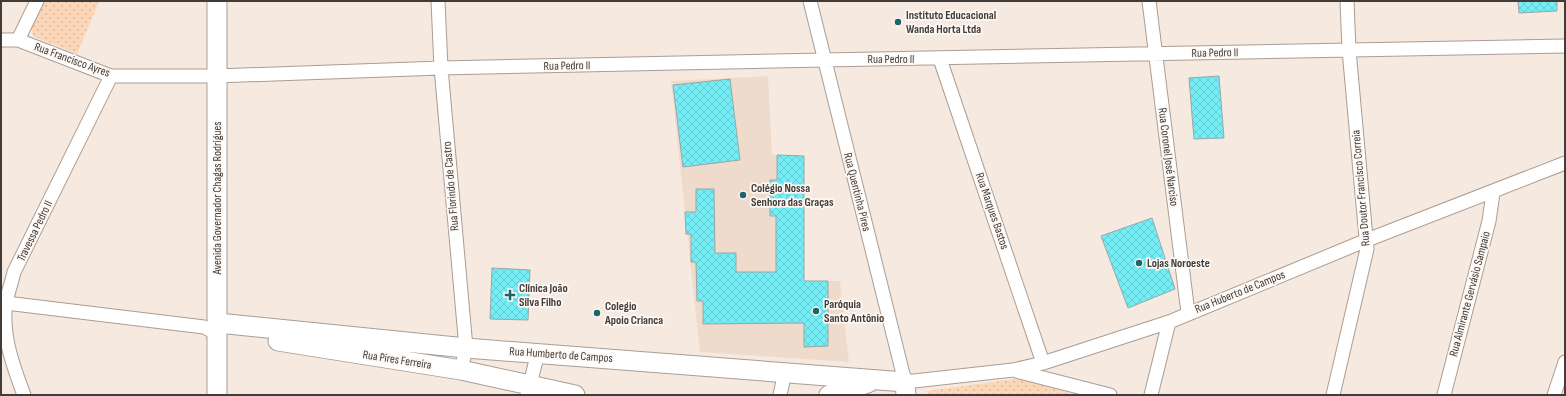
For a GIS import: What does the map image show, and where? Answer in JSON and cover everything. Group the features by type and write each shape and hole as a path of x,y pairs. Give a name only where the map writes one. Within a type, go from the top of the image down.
{"main road":[{"name":"Avenida Governador Chagas Rodrigues","path":"217,1 213,328 217,395"},
{"name":"Rua Humberto de Campos","path":"213,328 879,380 906,389"},
{"name":"Rua Pires Ferreira","path":"213,328 267,340 461,370 529,391 575,395"},
{"path":"829,395 879,380"}],"street":[{"path":"18,40 37,1"},
{"name":"Rua Florindo de Castro","path":"438,1 441,68 466,348 461,370"},
{"name":"Rua Quentinha Pires","path":"810,1 906,389"},
{"name":"Rua Coronel José Narciso","path":"1149,1 1154,55 1188,313"},
{"name":"Rua Doutor Francisco Correia","path":"1333,395 1367,248 1349,50 1347,1"},
{"name":"Rua Francisco Ayres","path":"1,40 18,40 111,76 216,76"},
{"name":"Rua Pedro II","path":"216,76 441,68 1565,46"},
{"name":"Rua Marques Bastos","path":"940,59 1043,364"},
{"name":"Travessa Pedro II","path":"24,395 12,364 6,329 6,303 14,272 111,76"},
{"name":"Rua Huberto de Campos","path":"906,389 1043,364 1169,322 1367,240 1565,164"},
{"name":"Rua Almirante Gervásio Sampaio","path":"1444,395 1489,221 1492,193"},
{"path":"6,303 213,328"},
{"path":"1152,395 1169,322"},
{"path":"529,391 538,353"},
{"path":"1554,395 1565,362"},
{"path":"1013,370 1110,395"},
{"path":"780,395 785,372"}],"shaded area":[{"path":"43,1 99,1 77,54 33,36 31,26"},
{"name":"Colégio Nossa Senhora das Graças","path":"768,76 772,155 804,156 804,281 840,281 849,362 700,352 671,81"},
{"path":"1021,378 1075,395 928,395 927,391"}],"building":[{"path":"1518,1 1557,1 1557,11 1519,13"},
{"path":"1219,76 1224,138 1194,139 1189,78"},
{"path":"730,79 740,160 683,167 673,85"},
{"path":"777,155 804,156 804,281 828,281 828,346 804,347 804,323 703,324 703,301 697,301 696,262 691,262 691,234 686,234 685,212 696,212 696,189 714,189 715,253 736,253 736,272 776,272 776,216 770,216 770,180 777,180"},
{"name":"Lojas Noroeste","path":"1152,218 1175,289 1128,308 1101,236"},
{"name":"Clínica João Silva Filho","path":"492,268 530,270 528,320 490,319"}],"place":[{"name":"Instituto Educacional Wanda Horta Ltda","path":"898,22"},
{"name":"Colégio Nossa Senhora das Graças","path":"743,195"},
{"name":"Lojas Noroeste","path":"1139,263"},
{"name":"Clínica João Silva Filho","path":"510,295"},
{"name":"Paróquia Santo Antônio","path":"816,311"},
{"name":"Colegio Apoio Crianca","path":"597,313"}]}
